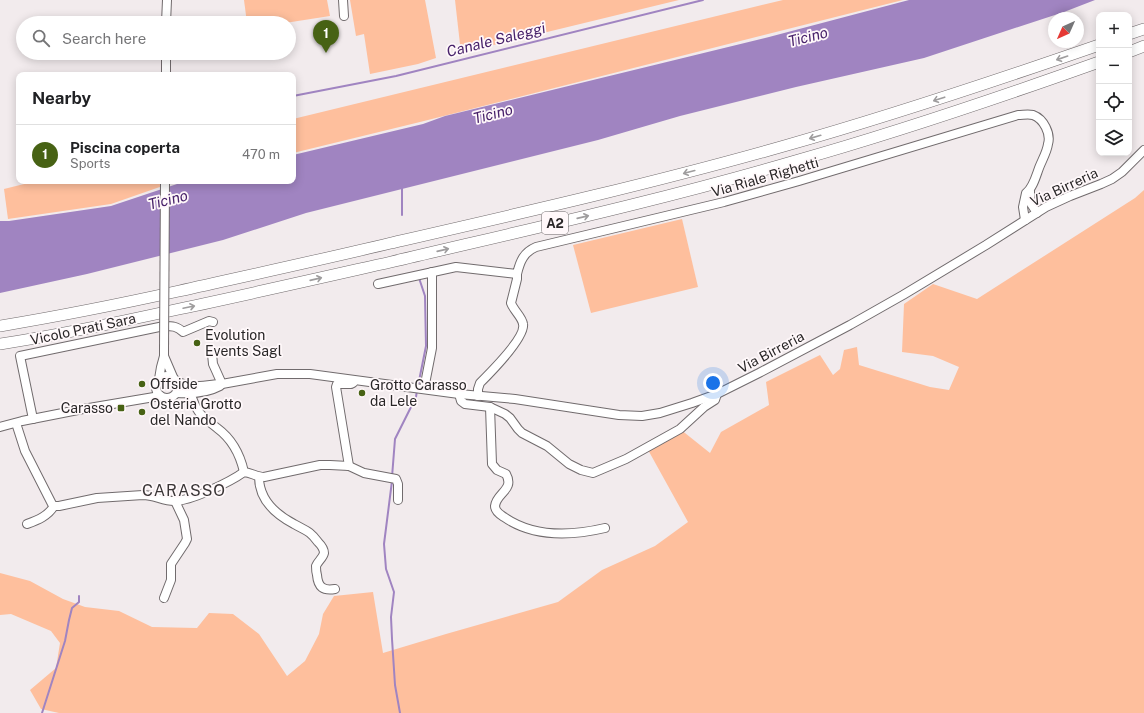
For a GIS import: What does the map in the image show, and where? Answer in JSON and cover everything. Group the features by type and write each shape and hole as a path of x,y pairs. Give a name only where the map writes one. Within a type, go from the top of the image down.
{"highway":[{"path":"1132,33 1144,29"},
{"name":"A2","path":"0,326 71,314 239,277 496,219 689,172 782,147 915,107 1096,46"},
{"path":"1132,51 1144,46"},
{"name":"A2","path":"0,344 89,328 224,299 494,238 657,198 793,162 881,136 1096,63"}],"street":[{"path":"166,16 167,0"},
{"path":"343,0 344,16"},
{"path":"166,60 166,72"},
{"name":"Via Riale Righetti","path":"478,396 480,383 508,353 524,331 524,324 511,303 520,264 525,254 536,247 731,200 1018,115 1029,114 1038,118 1044,125 1048,135 1048,145 1030,190 1026,193 1023,207 1025,220"},
{"name":"Via Birreria","path":"177,393 214,384 222,384 264,376 295,374 322,375 459,394 515,399 619,415 649,416 670,411 717,394 777,364 890,303 1036,213 1056,202 1112,179 1122,172 1144,150"},
{"path":"160,396 157,393 157,383 164,353 165,184"},
{"path":"1030,190 1030,200 1036,213"},
{"path":"378,284 456,267 517,274"},
{"path":"422,389 432,348 432,272"},
{"name":"Vicolo Prati Sara","path":"33,419 20,356 164,326 179,328 183,332 209,321 213,322"},
{"path":"0,427 83,409 160,396 169,398 175,396 179,387 164,353"},
{"path":"212,354 213,364 222,384"},
{"path":"143,399 164,376 175,379"},
{"name":"Via Birreria","path":"175,379 189,390"},
{"path":"349,466 336,386 338,384 352,384 355,380"},
{"path":"189,390 200,413 219,428 231,442 240,457 244,472"},
{"path":"459,394 461,401 465,404 490,407 508,416 520,432 547,446 569,464 581,470 593,473 626,459 680,429 704,407 715,400 717,398 717,394"},
{"path":"490,407 492,464 497,470 506,474 508,481 507,489 498,499 495,506 497,511 525,529 546,533 581,533 605,528"},
{"path":"16,423 25,451 54,506"},
{"path":"54,506 97,498 143,495 175,502 204,492 234,479 244,472 251,473 259,477 320,466 349,466 364,473 394,479 398,484 398,500"},
{"path":"259,477 262,495 269,505 288,521 310,532 323,548 324,554 316,568 318,583 320,587 327,590 335,590"},
{"path":"164,598 171,580 171,564 186,543 187,539 184,520 175,502"},
{"path":"27,524 38,520 49,513 54,506"}],"shaded area":[{"path":"244,0 327,0 330,16 296,21 296,16 246,16"},
{"path":"350,0 425,0 436,58 418,64 370,74 364,34 356,36"},
{"path":"455,0 679,0 461,53"},
{"path":"783,0 903,0 296,152 296,118"},
{"path":"24,184 168,184 111,204 8,219 4,189"},
{"path":"1144,190 1144,713 59,713 41,709 30,690 56,668 60,643 51,631 11,614 0,615 0,573 30,581 63,599 85,607 119,611 152,627 197,628 209,613 233,614 259,634 287,676 305,661 319,634 323,614 334,596 373,592 383,653 558,602 602,570 655,546 688,522 647,448 680,429 710,453 721,432 769,405 766,382 820,355 833,375 840,369 844,350 857,347 859,365 930,387 949,390 959,367 933,356 902,352 904,304 933,284 977,299 1135,198"},
{"path":"682,219 698,287 591,313 573,245"}],"water":[{"name":"Ticino","path":"909,0 1095,0 1064,12 1048,12 1048,17 924,58 796,87 680,116 598,140 306,213 223,240 87,274 0,293 0,221 9,221 111,206 177,184 296,184 296,154 423,124 445,116 769,37"}],"waterway":[{"name":"Canale Saleggi","path":"296,95 396,76 703,0"},
{"path":"402,188 402,215"},
{"path":"418,386 426,346 425,296 419,278"},
{"path":"392,477 395,439 416,397 417,390"},
{"path":"392,481 384,544 386,569 394,592 391,617 392,639 395,685 400,713"},
{"path":"42,713 65,641 72,608 79,602 79,596"}],"place":[{"name":"Piscina coperta","path":"326,53"},
{"name":"Evolution Events Sagl","path":"197,343"},
{"name":"Offside","path":"142,384"},
{"name":"Grotto Carasso da Lele","path":"362,393"},
{"name":"Carasso","path":"121,408"},
{"name":"Osteria Grotto del Nando","path":"142,412"}],"district":[{"name":"CARASSO","path":"184,490"}]}
